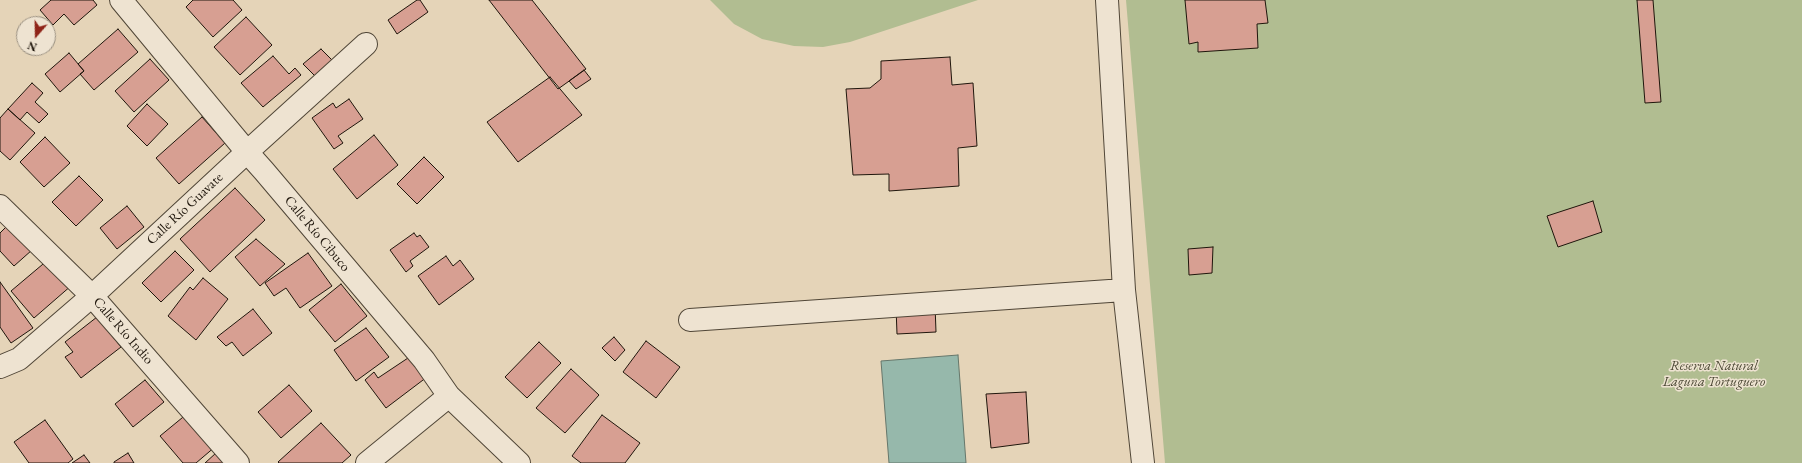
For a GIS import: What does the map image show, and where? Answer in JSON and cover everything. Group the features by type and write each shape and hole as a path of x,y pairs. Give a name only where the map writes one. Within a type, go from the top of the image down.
{"street":[{"name":"Calle Río Cibuco","path":"121,0 247,152 424,360 449,396 519,463"},
{"path":"1106,0 1124,290 1143,463"},
{"name":"Calle Río Guavate","path":"0,367 19,359 92,296 366,44"},
{"name":"Calle Río Indio","path":"0,206 92,296 238,463"},
{"path":"690,320 1124,290"},
{"path":"367,463 449,396"}],"green space":[{"path":"710,0 978,0 850,42 823,47 794,46 762,39 734,24"},
{"name":"Reserva Natural Laguna Tortuguero","path":"1126,0 1802,0 1802,463 1165,463"}],"shaded area":[{"path":"958,355 966,463 889,463 881,361"}],"building":[{"path":"51,0 93,0 97,5 74,25 64,14 56,22 56,16 45,16 40,10"},
{"path":"193,0 233,0 242,10 213,37 186,7"},
{"path":"417,0 420,0 428,12 397,34 388,20"},
{"path":"489,0 532,0 586,69 558,89"},
{"path":"1185,0 1265,0 1268,23 1257,24 1258,48 1198,52 1198,42 1189,44"},
{"path":"1637,0 1653,0 1661,102 1645,103"},
{"path":"246,17 272,45 240,75 214,47"},
{"path":"118,29 138,52 94,90 80,74 84,71 78,64"},
{"path":"321,49 334,62 317,78 303,64"},
{"path":"69,53 84,71 60,92 45,74"},
{"path":"273,56 289,74 295,68 301,75 263,107 241,83"},
{"path":"950,57 952,85 973,83 977,146 958,148 959,186 889,191 889,174 853,175 846,89 870,88 881,79 881,61"},
{"path":"150,59 169,80 134,112 115,91"},
{"path":"584,70 591,79 576,89 569,81"},
{"path":"550,77 582,115 518,162 487,122"},
{"path":"32,83 43,93 35,102 48,114 39,123 27,112 20,120 8,109"},
{"path":"349,99 363,119 338,136 343,143 334,149 312,118 333,103 336,108"},
{"path":"147,104 168,124 147,146 127,126"},
{"path":"8,109 35,133 10,160 0,151 0,118"},
{"path":"202,117 225,143 179,184 156,158"},
{"path":"374,135 398,165 357,199 333,169"},
{"path":"45,137 70,163 44,187 20,162"},
{"path":"424,157 444,177 417,204 397,184"},
{"path":"79,176 103,200 76,226 52,202"},
{"path":"235,188 265,220 210,272 180,239"},
{"path":"1593,201 1602,232 1558,247 1547,216"},
{"path":"127,206 144,227 117,249 100,228"},
{"path":"9,224 32,250 14,266 0,251 0,233"},
{"path":"414,233 417,237 420,235 429,247 410,261 413,266 406,272 390,250"},
{"path":"256,239 285,264 260,286 235,257"},
{"path":"1213,247 1212,273 1189,275 1188,249"},
{"path":"175,251 194,270 161,302 142,283"},
{"path":"308,253 332,286 300,308 286,288 274,296 265,283"},
{"path":"446,256 453,266 460,260 474,279 439,305 418,276"},
{"path":"49,259 72,285 34,318 11,291"},
{"path":"203,278 228,299 196,340 168,316 190,287 193,290"},
{"path":"0,282 33,328 11,343 0,327"},
{"path":"341,284 367,316 335,342 309,310"},
{"path":"935,305 936,332 897,334 896,307"},
{"path":"253,309 272,333 243,356 232,342 226,346 217,337"},
{"path":"97,317 121,347 81,378 65,357 73,352 65,342"},
{"path":"366,328 389,357 356,381 334,350"},
{"path":"614,337 625,350 615,361 602,348"},
{"path":"646,341 680,367 656,398 623,372"},
{"path":"539,342 561,363 527,398 505,377"},
{"path":"411,356 427,377 386,408 365,380 374,372 378,378"},
{"path":"571,369 599,395 565,433 536,408"},
{"path":"145,380 164,402 133,427 115,404"},
{"path":"289,385 312,411 281,438 258,412"},
{"path":"1026,392 1029,443 991,448 986,394"},
{"path":"188,413 216,446 196,463 183,463 160,436"},
{"path":"602,415 640,443 625,463 581,463 572,456"},
{"path":"45,420 73,459 68,463 29,463 14,442"},
{"path":"321,423 351,455 342,463 278,462"},
{"path":"128,453 134,463 114,463 114,462"},
{"path":"216,453 223,463 205,463"},
{"path":"84,455 90,463 72,463"}]}
